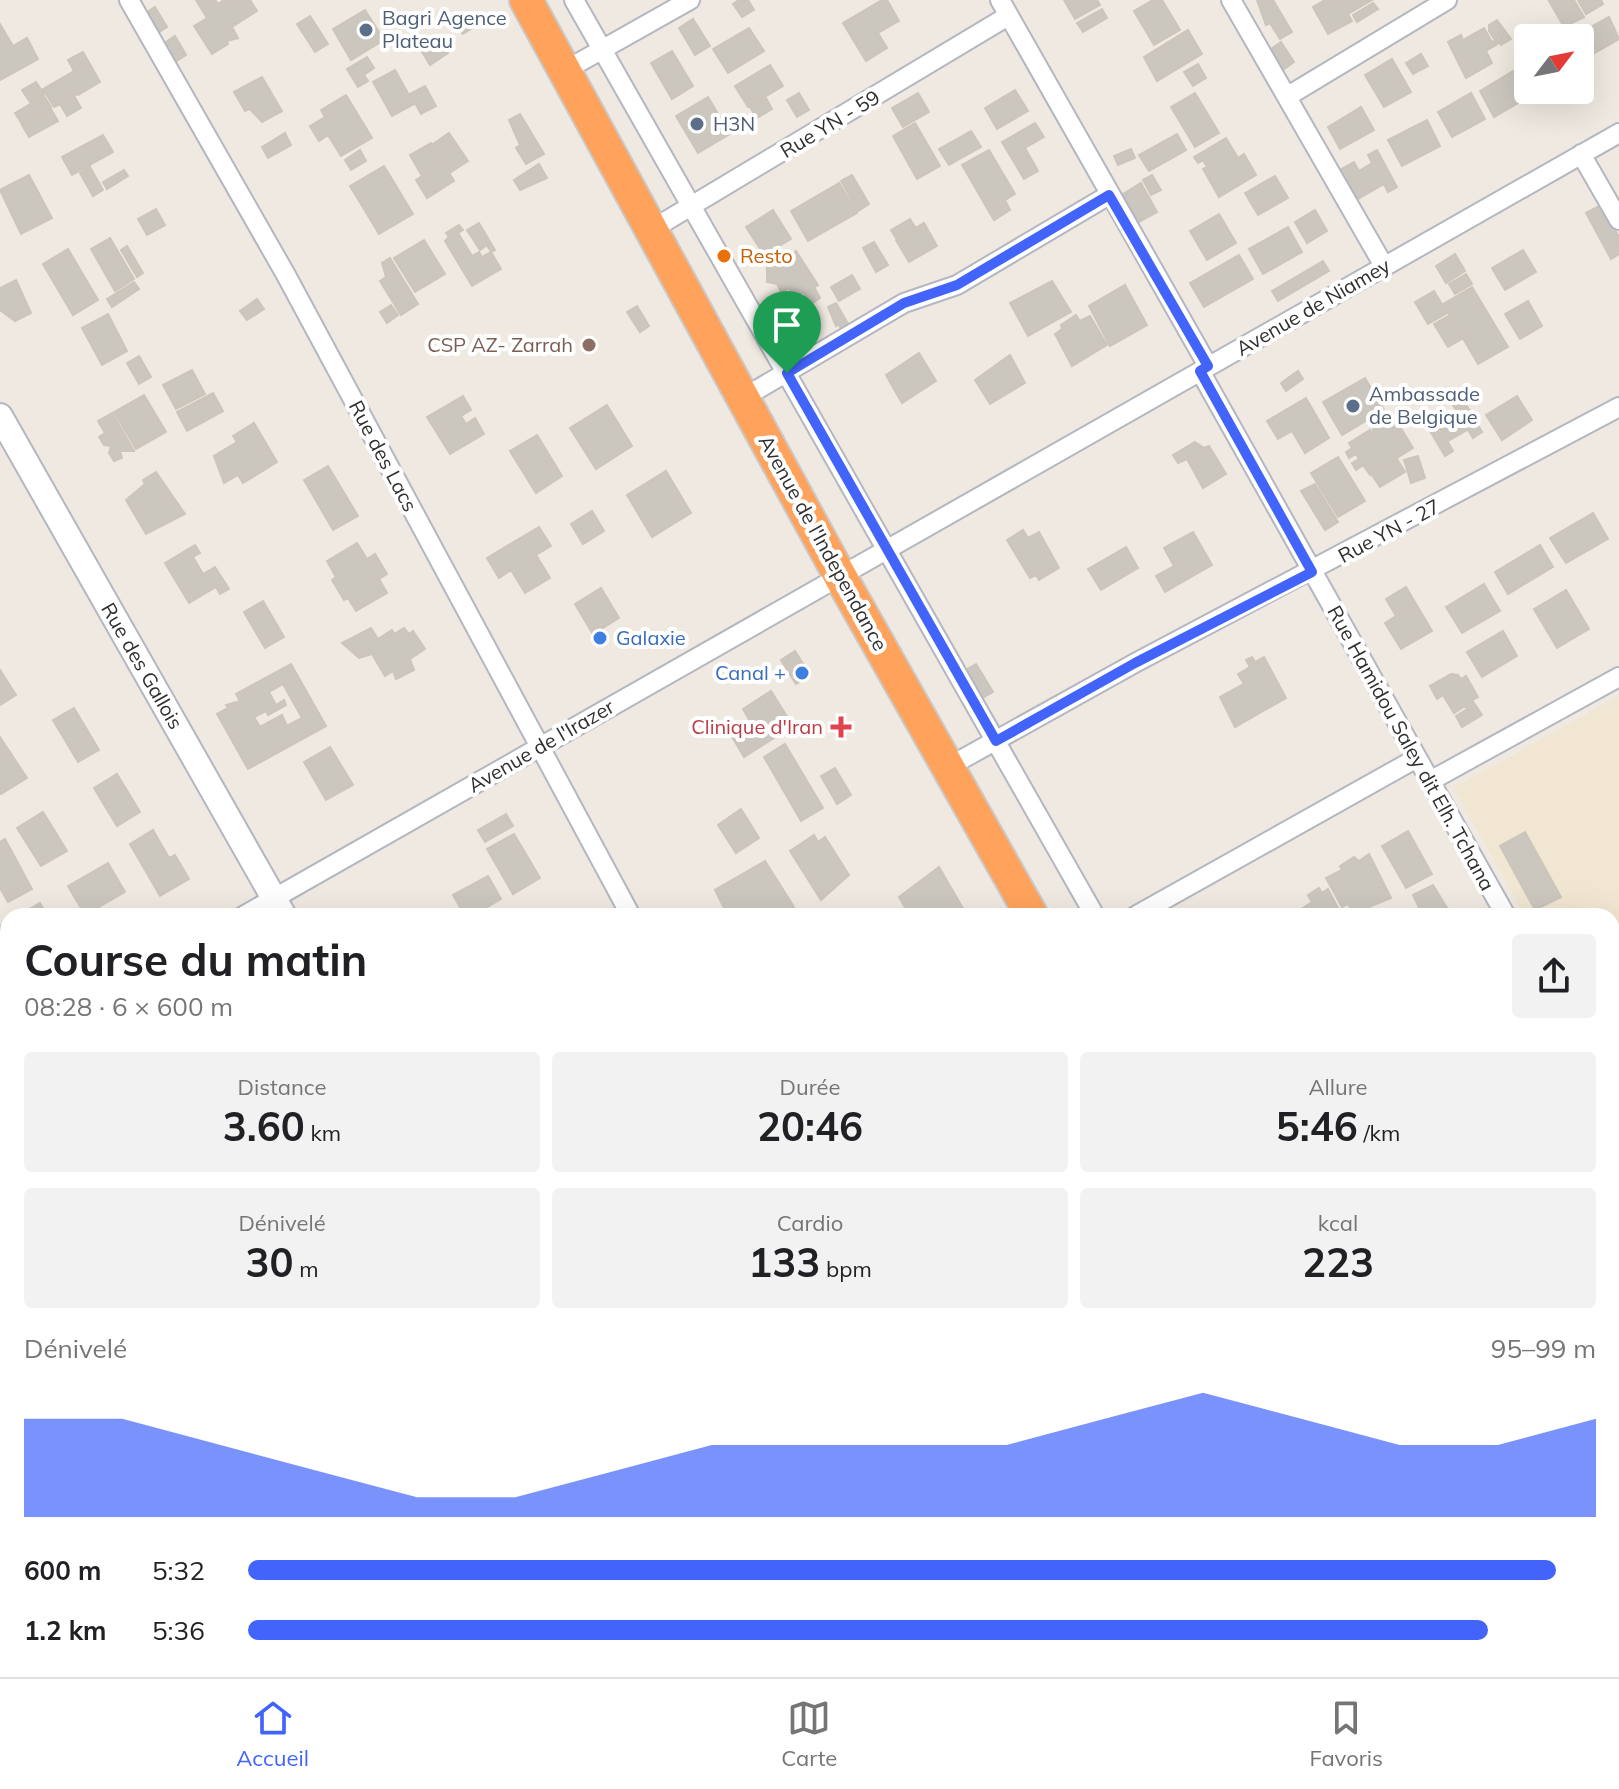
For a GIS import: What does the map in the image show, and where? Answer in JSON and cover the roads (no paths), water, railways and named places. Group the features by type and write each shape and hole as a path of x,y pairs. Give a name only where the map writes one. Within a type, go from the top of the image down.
{"highway":[{"name":"Avenue de l'Independance","path":"526,0 840,576 1027,908"}],"street":[{"name":"Rue des Lacs","path":"129,0 286,275 627,908"},
{"path":"574,0 1090,908"},
{"path":"564,71 690,0"},
{"path":"1231,0 1384,266"},
{"path":"1288,96 1447,0"},
{"name":"Rue Hamidou Saley dit Elh. Tchana","path":"1004,8 1109,195 1312,572 1501,908"},
{"name":"Rue YN - 59","path":"651,230 691,208 1004,8"},
{"name":"Avenue de Niamey","path":"840,576 1619,133"},
{"path":"1581,154 1619,220"},
{"path":"743,398 904,303 957,285 1109,195"},
{"name":"Rue YN - 27","path":"948,767 1135,663 1619,407"},
{"name":"Rue des Gallois","path":"0,416 279,907"},
{"name":"Avenue de l'Irazer","path":"279,907 538,747 840,576"},
{"path":"1430,781 1619,677"},
{"path":"1149,908 1417,758"}],"place":[{"name":"Bagri Agence Plateau","path":"366,30"},
{"name":"H3N","path":"697,124"},
{"name":"Resto","path":"724,256"},
{"name":"CSP AZ- Zarrah","path":"589,345"},
{"name":"Ambassade de Belgique","path":"1353,406"},
{"name":"Galaxie","path":"600,638"},
{"name":"Canal +","path":"802,673"},
{"name":"Clinique d'Iran","path":"841,727"}]}
